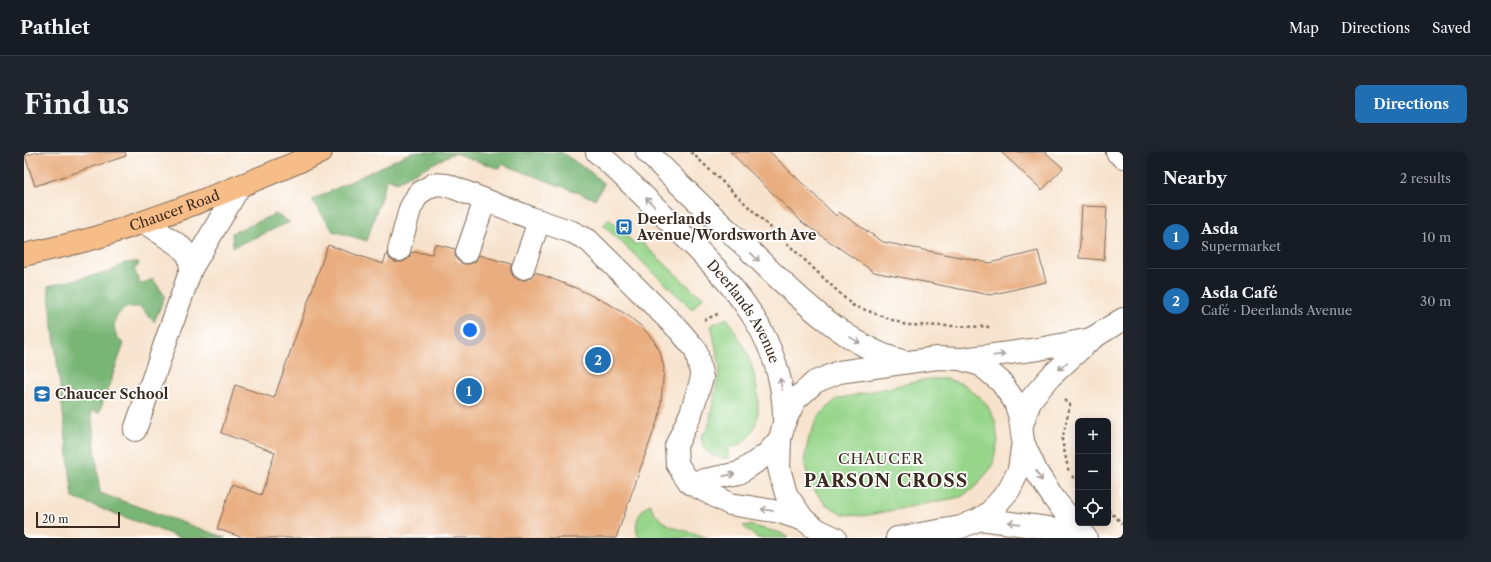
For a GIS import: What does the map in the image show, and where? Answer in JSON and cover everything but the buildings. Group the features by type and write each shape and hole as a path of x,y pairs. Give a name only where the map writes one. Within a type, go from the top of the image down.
{"main road":[{"name":"Chaucer Road","path":"24,255 96,237 144,222 239,187 321,152"}],"street":[{"name":"Deerlands Avenue","path":"597,152 624,176 706,257 742,300 763,333 778,370 784,403 779,468 786,494 804,520"},
{"path":"647,152 777,277 836,327 876,352 906,362"},
{"path":"1117,152 1123,157"},
{"path":"399,250 410,209 418,194 434,184 447,185 539,221 572,232 588,240 680,330 696,350 702,378 691,413 676,446 677,464 690,483 730,504 780,512 804,520 831,537"},
{"path":"135,430 189,276 239,187"},
{"path":"467,252 485,200"},
{"path":"523,268 539,221"},
{"path":"144,222 180,246 189,256 189,276"},
{"path":"897,538 939,534 980,519 990,512 1009,490 1019,470 1022,433 1031,400 1044,384 1092,339 1123,319"},
{"path":"690,483 739,474 766,455 782,431 795,400 815,382 839,372 937,358 960,359 1039,349 1092,339"},
{"path":"960,359 981,365 1001,382 1015,402 1022,433 1037,473 1055,500 1086,538"},
{"path":"980,519 1048,528 1079,538"}],"path":[{"path":"691,152 852,305 906,325 995,327"},
{"path":"680,330 722,312"},
{"path":"1044,384 1056,391 1070,406 1062,440 1069,474 1075,479"},
{"path":"1111,513 1123,524"}],"green space":[{"path":"412,152 561,152 592,173 604,184 595,199 502,164 500,169 454,153 397,182 387,178 367,241 333,231 312,200"},
{"path":"275,214 290,222 233,247 232,233"},
{"path":"609,219 636,245 640,241 694,291 704,297 692,309 603,225"},
{"path":"138,262 139,265 134,269 140,284 153,279 165,296 154,322 140,307 126,308 119,314 115,321 115,330 119,339 124,344 99,413 91,410 100,493 226,538 181,538 73,498 48,286 112,271 124,263"},
{"path":"727,318 751,363 757,386 758,399 756,423 752,433 745,441 728,448 729,459 710,454 704,447 701,436 708,429 720,367 711,325"},
{"path":"928,379 946,379 964,384 986,403 995,420 998,441 992,467 974,488 961,497 863,516 843,514 825,504 809,484 804,461 809,437 818,417 836,399"},
{"path":"650,504 660,519 667,524 708,538 639,538 636,528 638,519 642,510"},
{"path":"749,525 781,533 788,538 757,538 743,526"}],"place":[{"name":"Deerlands Avenue/Wordsworth Ave","path":"624,227"},
{"name":"Asda Café","path":"598,360"},
{"name":"Asda","path":"469,391"},
{"name":"Chaucer School","path":"42,394"}],"district":[{"name":"CHAUCER","path":"881,459"},
{"name":"PARSON CROSS","path":"886,481"}]}
